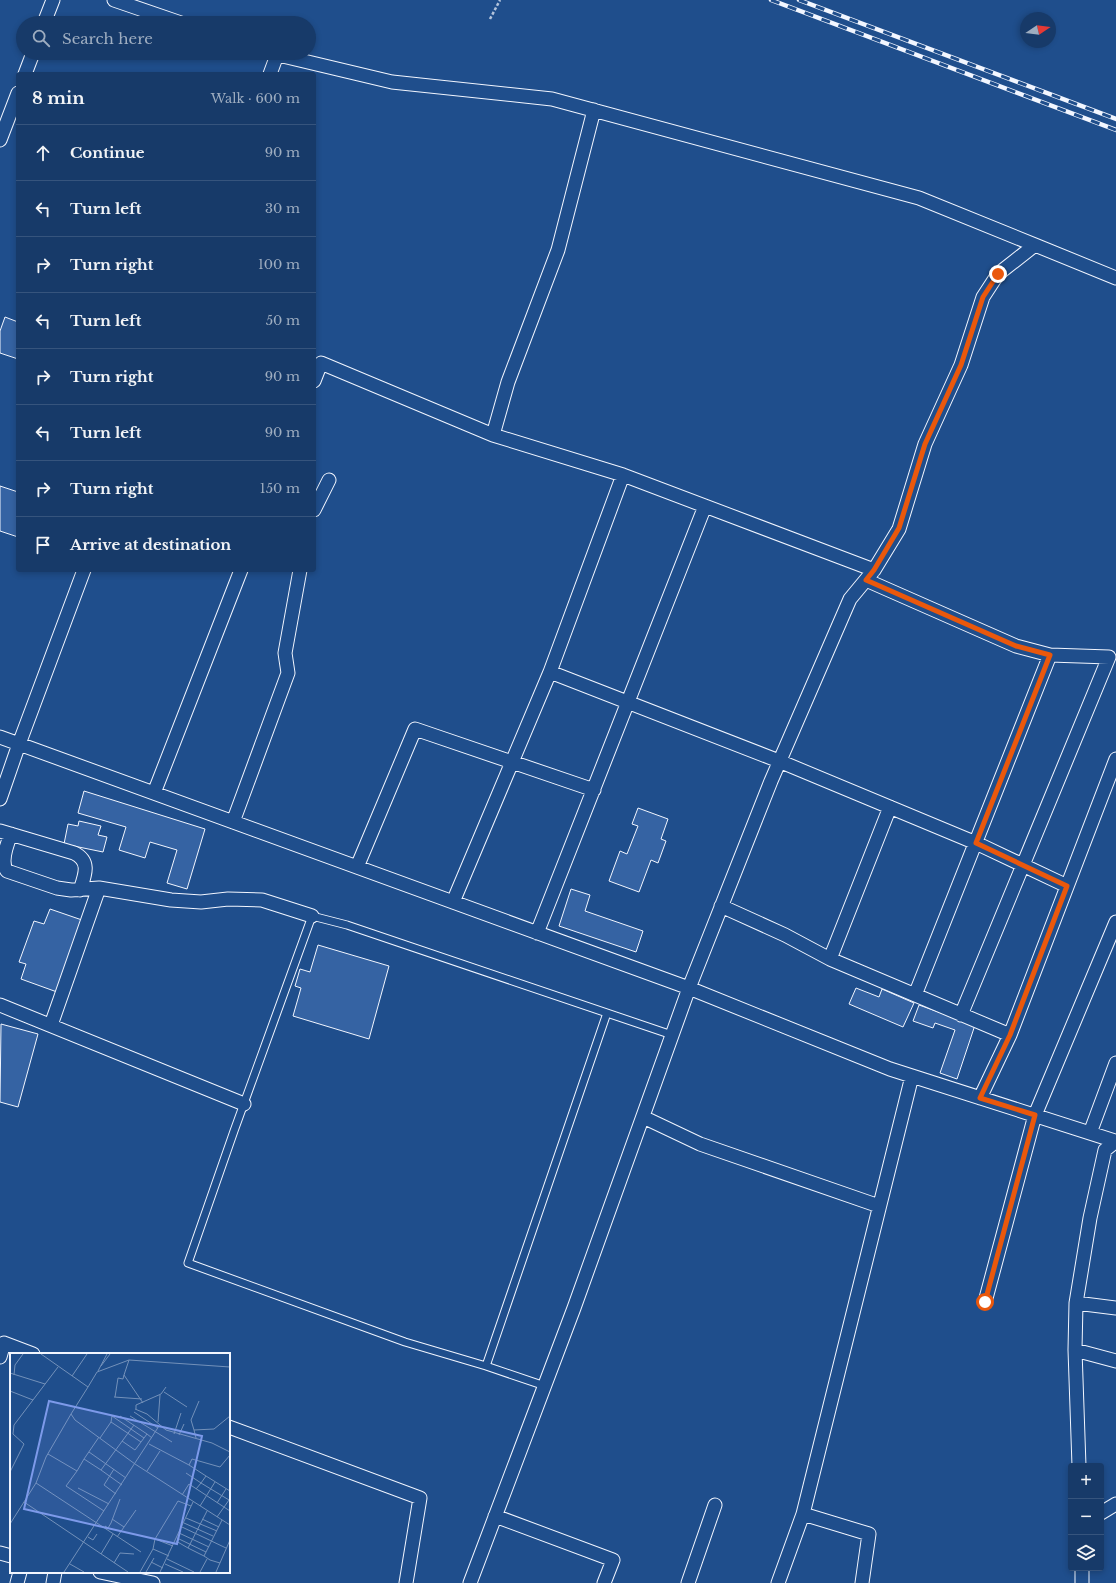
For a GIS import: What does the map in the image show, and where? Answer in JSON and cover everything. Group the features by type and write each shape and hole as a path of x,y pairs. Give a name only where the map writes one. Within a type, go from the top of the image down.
{"street":[{"path":"47,16 53,0"},
{"path":"114,0 161,16"},
{"path":"26,72 30,60"},
{"path":"270,72 272,60"},
{"path":"298,60 392,82 552,99 594,110 920,198 1116,278"},
{"path":"0,140 16,97"},
{"path":"493,435 508,382 558,250 594,110"},
{"path":"470,1583 574,1308 689,988 779,761 850,599 870,575 899,528 925,444 961,365 983,297 998,274 1035,245"},
{"path":"316,376 321,363 493,435 623,475 705,506 870,575 1016,646 1050,655 1109,657 961,1015"},
{"path":"453,902 550,672 623,475"},
{"path":"316,506 329,480"},
{"path":"537,933 705,506"},
{"path":"0,799 83,572"},
{"path":"154,793 240,572"},
{"path":"233,822 288,673 285,653 300,572"},
{"path":"916,995 1050,655"},
{"path":"550,672 779,761 976,843 1067,886"},
{"path":"357,867 415,729 594,790"},
{"path":"0,737 689,988 890,1069 1115,1141"},
{"path":"980,1098 1010,1035 1116,759"},
{"path":"830,959 890,807"},
{"path":"80,890 86,873 85,863 81,856 5,832 2,861 3,868 7,871 57,888 71,890 80,890 99,888 171,900 201,902 228,899 262,900 312,916"},
{"path":"51,1025 99,888"},
{"path":"721,906 785,935 820,955 1010,1035"},
{"path":"985,1302 1035,1115 1116,922"},
{"path":"0,1004 244,1104"},
{"path":"1090,1133 1116,1063"},
{"path":"778,1583 803,1514 912,1076"},
{"path":"643,1117 700,1144 879,1206"},
{"path":"1079,1463 1076,1303 1090,1218 1105,1150 1115,1141"},
{"path":"1076,1303 1116,1308"},
{"path":"0,1357 4,1343 29,1353"},
{"path":"1076,1350 1116,1362"},
{"path":"230,1427 420,1498 406,1583"},
{"path":"688,1583 715,1504"},
{"path":"1104,1511 1116,1504"},
{"path":"803,1514 869,1534 862,1583"},
{"path":"495,1516 612,1560 604,1583"},
{"path":"0,1553 10,1556"},
{"path":"1082,1571 1082,1583"},
{"path":"17,1583 20,1573"},
{"path":"52,1583 55,1573"},
{"path":"105,1576 153,1583"}],"lane":[{"path":"545,1386 486,1366 405,1342 188,1263 312,916 347,925 672,1035"},
{"path":"486,1366 607,1013"}],"path":[{"path":"490,19 500,0"}],"building":[{"path":"5,317 16,321 16,358 0,353 0,331"},
{"path":"0,486 16,491 16,536 0,531"},
{"path":"84,791 205,829 187,889 167,883 177,850 150,842 145,858 119,850 126,827 78,813"},
{"path":"638,808 668,819 661,839 666,841 658,863 651,860 639,892 609,881 620,851 627,854 638,826 632,824"},
{"path":"79,821 101,826 98,835 107,837 103,852 64,844 68,824 78,826"},
{"path":"571,889 590,895 585,911 643,931 636,952 559,926"},
{"path":"50,909 82,920 57,992 21,979 26,964 19,962 34,921 44,924"},
{"path":"318,945 389,966 369,1039 293,1016 301,988 295,986 300,969 310,972"},
{"path":"856,988 879,997 882,989 914,1003 903,1027 849,1004"},
{"path":"919,1005 975,1025 957,1079 940,1073 955,1030 935,1023 933,1028 913,1021"},
{"path":"1,1024 38,1034 18,1107 0,1102"}],"railway":[{"path":"771,0 1116,130"},
{"path":"799,0 1116,119"}],"route":[{"path":"985,1302 1035,1115 980,1098 1010,1035 1067,886 976,843 1050,655 1016,646 866,580 874,570 899,528 925,444 961,365 983,297 998,274"}]}
